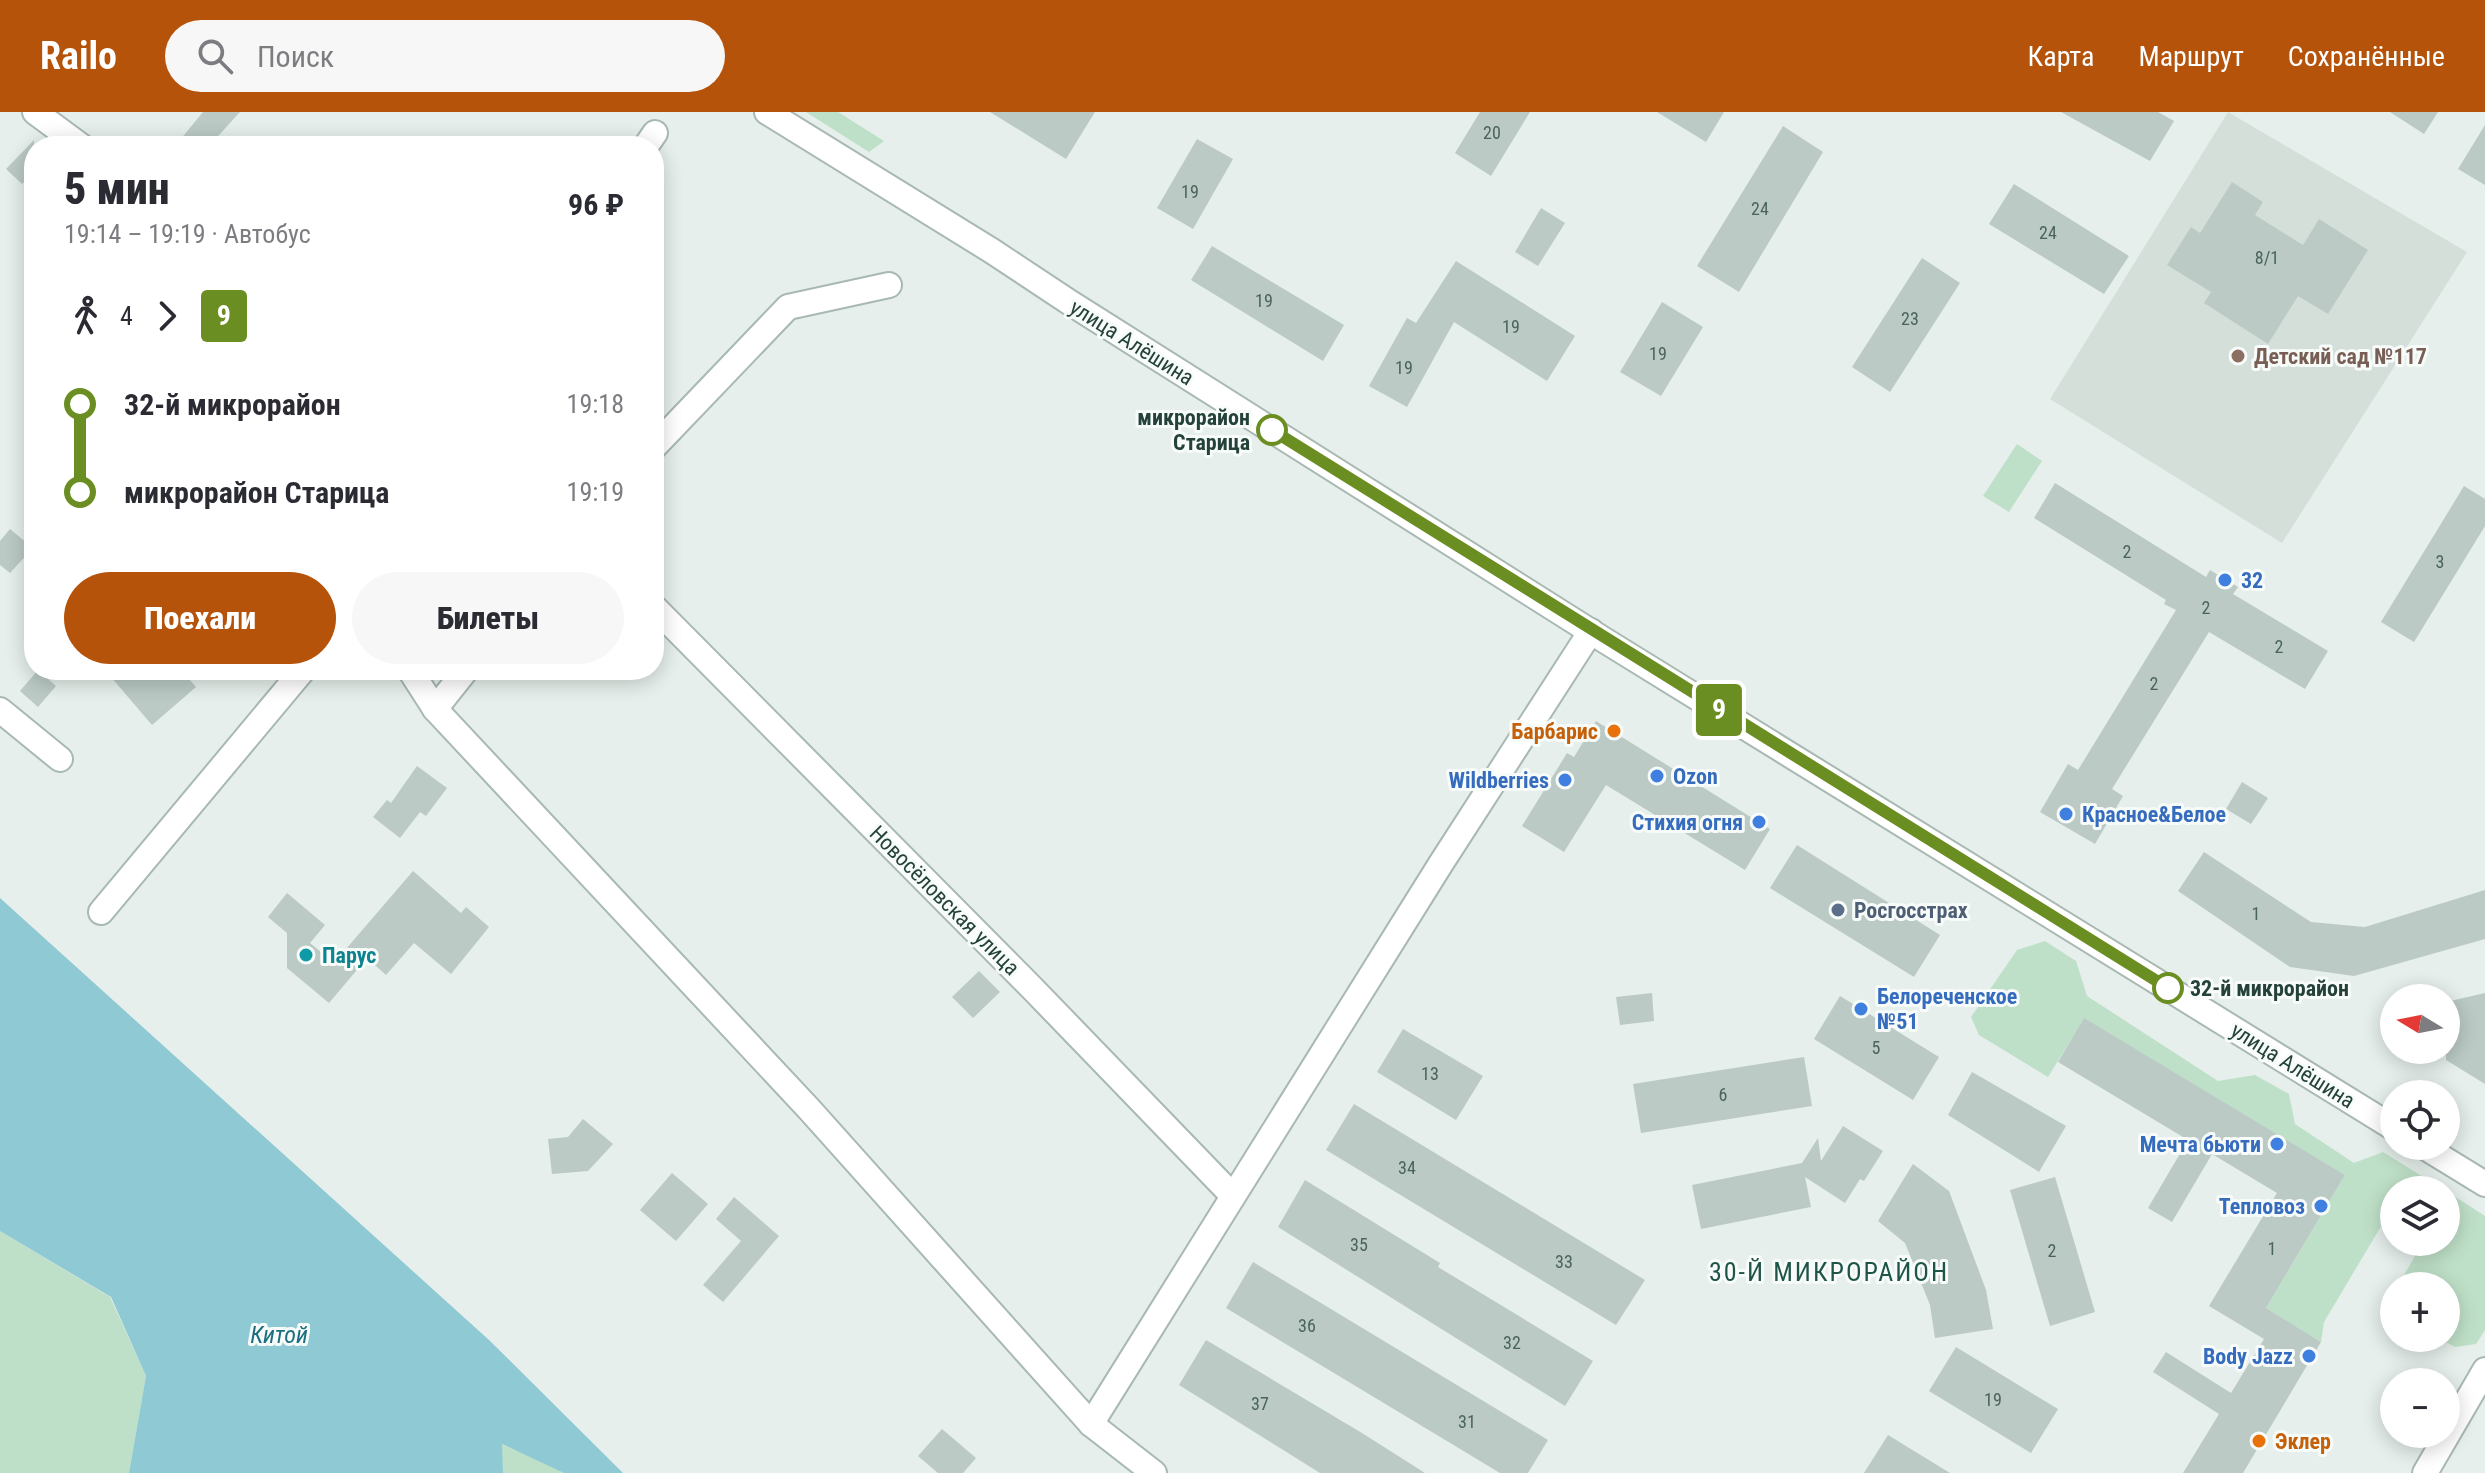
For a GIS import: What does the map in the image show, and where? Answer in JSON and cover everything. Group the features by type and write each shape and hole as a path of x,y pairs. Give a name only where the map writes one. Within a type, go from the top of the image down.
{"street":[{"path":"35,112 67,136"},
{"name":"улица Алёшина","path":"767,112 1591,631 2380,1119"},
{"path":"664,437 788,307 889,285"},
{"name":"Новосёловская улица","path":"664,617 1033,989 1233,1196"},
{"path":"1091,1424 1440,865 1591,631"},
{"path":"101,912 295,680"},
{"path":"416,680 435,709 809,1109 1091,1424 1154,1473"},
{"path":"435,709 458,680"},
{"path":"0,710 60,759"},
{"path":"2446,1160 2485,1184"},
{"path":"2425,1473 2485,1370"}],"shaded area":[{"name":"Детский сад №117","path":"2228,112 2467,252 2282,543 2050,399"}],"green space":[{"path":"806,112 838,112 884,141 869,152"},
{"path":"2017,444 2042,461 2009,512 1983,496"},
{"path":"2045,941 2076,961 2087,996 2218,1081 2255,1075 2289,1094 2295,1124 2354,1163 2380,1153 2380,1160 2396,1160 2422,1176 2380,1176 2380,1228 2324,1322 2321,1342 2266,1308 2345,1175 2084,1019 2048,1077 1979,1035 1971,1017 2017,950"},
{"path":"2460,1200 2485,1216 2485,1330 2476,1344 2460,1346 2460,1272 2406,1272 2415,1256 2460,1256"},
{"path":"0,1231 110,1297 146,1376 129,1473 0,1473"},
{"path":"501,1444 561,1469 564,1473 503,1473"}],"water":[{"name":"Китой","path":"0,898 489,1340 623,1473 564,1473 502,1444 503,1473 129,1473 146,1376 111,1297 0,1231"}],"building":[{"path":"203,112 240,112 218,136 183,136"},
{"path":"990,112 1095,112 1066,159"},
{"path":"1480,112 1530,112 1491,176 1455,153"},
{"path":"1657,112 1724,112 1706,142"},
{"path":"2061,112 2158,112 2174,121 2150,161"},
{"path":"2390,112 2438,112 2424,134"},
{"path":"2485,125 2485,185 2458,169"},
{"path":"1783,126 1823,152 1739,292 1697,266"},
{"path":"1197,139 1233,159 1193,229 1157,208"},
{"path":"24,150 24,182 22,184 6,169"},
{"path":"2232,182 2263,202 2255,215 2303,245 2319,219 2368,250 2328,314 2298,296 2268,344 2204,303 2211,292 2167,265 2191,227 2200,233"},
{"path":"2014,184 2129,256 2104,294 1989,224"},
{"path":"1541,208 1565,223 1538,266 1515,252"},
{"path":"1212,246 1344,325 1323,361 1191,280"},
{"path":"1922,258 1960,283 1890,392 1852,367"},
{"path":"1456,261 1575,336 1547,381 1454,322 1407,407 1369,386 1407,318 1416,323"},
{"path":"1662,302 1703,327 1661,396 1620,372"},
{"path":"2055,483 2206,577 2210,570 2238,587 2233,594 2328,651 2305,689 2209,632 2112,789 2123,796 2095,844 2040,812 2068,764 2078,770 2176,610 2164,604 2166,600 2034,518"},
{"path":"2464,486 2485,499 2485,526 2414,642 2381,622"},
{"path":"10,529 24,541 24,558 10,573 0,565 0,541"},
{"path":"29,680 49,680 56,686 38,707 20,691"},
{"path":"114,680 190,680 196,687 152,725"},
{"path":"1596,721 1770,829 1745,870 1606,785 1564,852 1522,826 1567,753 1574,757"},
{"path":"417,766 447,788 426,816 420,812 400,838 373,817 387,800 391,803"},
{"path":"2242,782 2268,798 2251,824 2226,809"},
{"path":"1797,845 1940,935 1914,977 1770,888"},
{"path":"2204,852 2311,922 2365,927 2485,890 2485,939 2354,976 2290,967 2178,891"},
{"path":"413,871 461,913 466,907 489,927 451,974 414,943 386,975 367,958 329,1003 287,968 287,933 268,917 287,893 325,925 310,943 334,963"},
{"path":"979,971 1000,992 973,1018 952,997"},
{"path":"1652,993 1654,1021 1620,1025 1616,997"},
{"path":"2485,993 2485,1084 2452,1064 2460,1064 2460,999"},
{"path":"1840,996 1939,1057 1913,1100 1814,1039"},
{"path":"2084,1018 2345,1175 2266,1308 2321,1342 2243,1473 2183,1473 2219,1414 2153,1372 2166,1352 2231,1393 2264,1339 2209,1306 2277,1193 2212,1154 2172,1222 2148,1208 2188,1140 2058,1062"},
{"path":"1403,1029 1483,1076 1456,1120 1377,1072"},
{"path":"1804,1057 1812,1106 1641,1133 1633,1084"},
{"path":"1972,1072 2066,1126 2039,1172 1948,1115"},
{"path":"1354,1104 1645,1280 1616,1325 1326,1150"},
{"path":"583,1119 613,1144 588,1171 552,1174 548,1139 568,1137"},
{"path":"1843,1126 1883,1151 1845,1203 1805,1177 1811,1207 1701,1229 1692,1185 1802,1163 1818,1138 1821,1161"},
{"path":"1913,1164 1949,1191 1986,1290 1993,1329 1935,1338 1930,1305 1905,1243 1878,1221"},
{"path":"672,1173 708,1204 676,1241 640,1210"},
{"path":"2055,1177 2095,1312 2050,1326 2010,1190"},
{"path":"1305,1180 1440,1263 1438,1267 1593,1361 1565,1406 1278,1227"},
{"path":"734,1197 779,1236 723,1302 703,1285 741,1241 716,1219"},
{"path":"1253,1262 1548,1440 1528,1473 1500,1473 1226,1308"},
{"path":"1206,1340 1425,1473 1320,1473 1179,1385"},
{"path":"1956,1347 2058,1409 2031,1453 1929,1391"},
{"path":"942,1429 976,1458 963,1473 938,1473 918,1456"},
{"path":"1888,1435 1950,1473 1864,1473"}],"bus line":[{"name":"9","path":"1272,430 1604,640 2168,988"}],"place":[{"name":"Детский сад №117","path":"2238,356"},
{"name":"микрорайон Старица","path":"1272,430"},
{"name":"32","path":"2225,580"},
{"name":"Барбарис","path":"1614,731"},
{"name":"Ozon","path":"1657,776"},
{"name":"Wildberries","path":"1565,780"},
{"name":"Красное&Белое","path":"2066,814"},
{"name":"Стихия огня","path":"1759,822"},
{"name":"Росгосстрах","path":"1838,910"},
{"name":"Парус","path":"306,955"},
{"name":"32-й микрорайон","path":"2168,988"},
{"name":"Белореченское №51","path":"1861,1009"},
{"name":"Мечта бьюти","path":"2277,1144"},
{"name":"Тепловоз","path":"2321,1206"},
{"name":"Body Jazz","path":"2309,1356"},
{"name":"Эклер","path":"2259,1441"}],"district":[{"name":"30-Й МИКРОРАЙОН","path":"1829,1272"}]}
